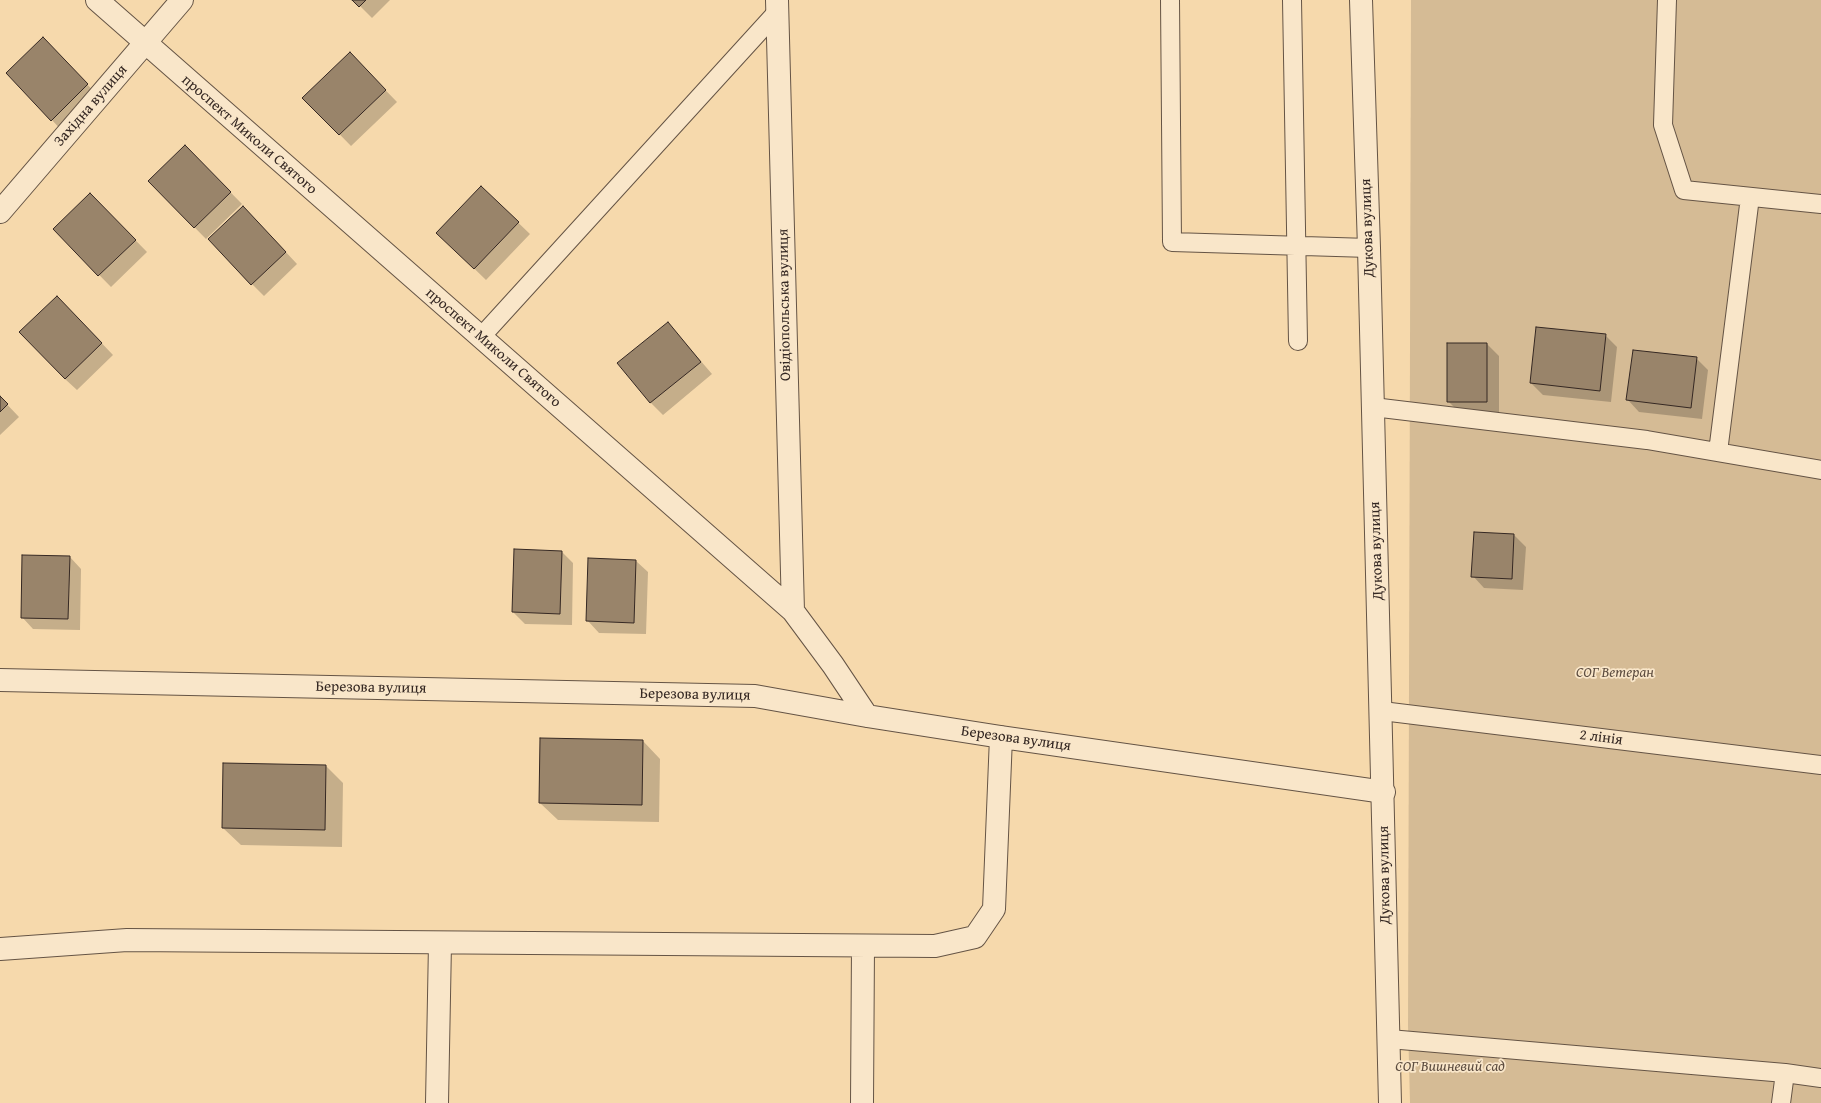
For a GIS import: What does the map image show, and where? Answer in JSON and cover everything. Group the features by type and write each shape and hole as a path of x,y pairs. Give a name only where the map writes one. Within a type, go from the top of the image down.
{"street":[{"name":"проспект Миколи Святого","path":"97,0 480,338 793,611 833,665 867,716"},
{"name":"Західна вулиця","path":"0,212 182,0"},
{"name":"Дукова вулиця","path":"1360,0 1370,248 1384,792 1390,1103"},
{"name":"Овідіопольська вулиця","path":"777,6 793,611"},
{"name":"Березова вулиця","path":"0,680 755,696 867,716 1001,737 1384,792"},
{"path":"0,949 127,940 935,946 975,937 994,909 1001,737"},
{"path":"437,1103 440,943"},
{"path":"862,1103 863,946"}],"lane":[{"path":"1170,0 1172,242 1370,248"},
{"path":"1292,0 1298,341"},
{"path":"1667,0 1663,125 1684,190 1821,204"},
{"path":"480,338 777,6"},
{"path":"1718,452 1750,197"},
{"path":"1373,407 1647,440 1821,470"},
{"name":"2 лінія","path":"1382,711 1821,765"},
{"path":"1389,1039 1785,1073 1821,1078"},
{"path":"1781,1103 1785,1073"}],"green space":[{"name":"СОГ Ветеран","path":"1411,0 1821,0 1821,1103 1410,1103 1408,1025"}],"building":[{"path":"352,0 366,0 359,7"},
{"path":"43,37 88,84 51,121 6,73"},
{"path":"350,52 386,90 339,135 302,98"},
{"path":"185,145 231,192 194,228 148,181"},
{"path":"481,186 519,222 474,269 436,233"},
{"path":"90,193 136,240 98,276 53,229"},
{"path":"243,206 286,252 251,285 208,239"},
{"path":"57,296 102,343 65,379 19,332"},
{"path":"668,322 701,362 650,403 617,363"},
{"path":"1536,327 1606,334 1600,391 1530,383"},
{"path":"1447,343 1487,343 1487,402 1447,402"},
{"path":"1633,350 1697,357 1691,408 1626,400"},
{"path":"0,396 8,404 0,412"},
{"path":"1474,532 1514,534 1512,579 1471,577"},
{"path":"514,549 562,551 560,614 512,612"},
{"path":"22,555 70,556 68,619 21,618"},
{"path":"588,558 636,560 634,623 586,621"},
{"path":"540,738 643,740 642,805 539,803"},
{"path":"223,763 326,765 325,830 222,828"}],"park label":[{"name":"СОГ Вишневий сад","path":"1450,1067"}]}
